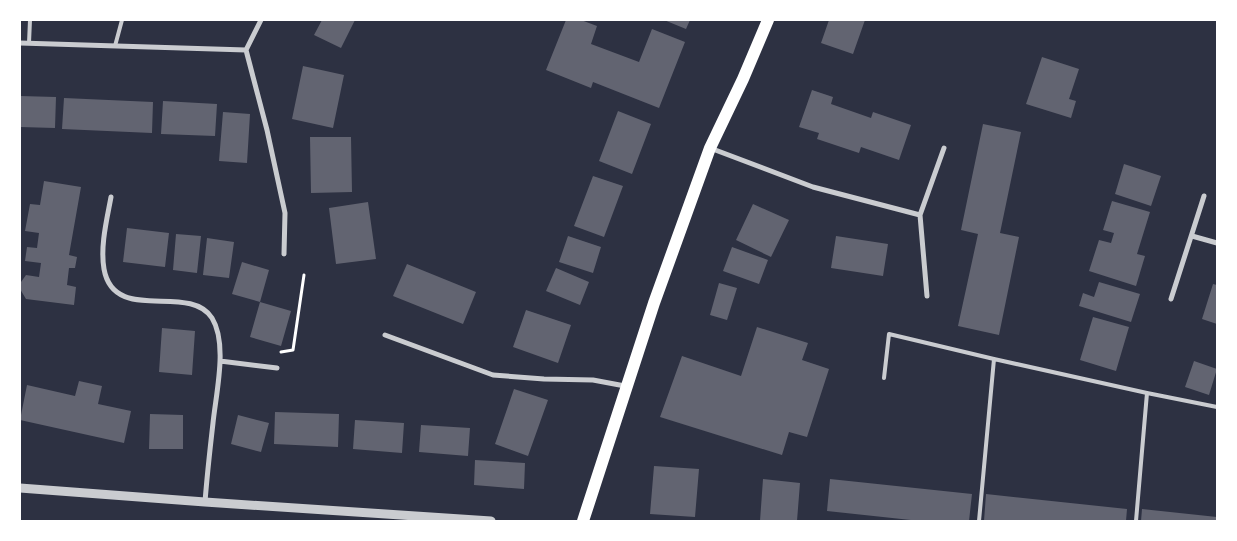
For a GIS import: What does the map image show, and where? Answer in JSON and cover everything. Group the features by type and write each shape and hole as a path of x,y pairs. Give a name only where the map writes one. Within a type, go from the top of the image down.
{"main road":[{"path":"583,521 654,302 710,148 743,79 768,20"}],"street":[{"path":"261,20 246,50 267,130 285,213 284,254"},
{"path":"20,43 246,50"},
{"path":"710,148 813,187 920,215"},
{"path":"927,296 920,215 944,148"},
{"path":"1171,299 1204,196"},
{"path":"110,197 103,249 104,269 112,288 126,297 196,304 211,316 218,330 220,361 204,502"},
{"path":"1192,236 1217,244"},
{"path":"385,335 493,375 544,380 593,380 626,386"},
{"path":"220,361 277,368"},
{"path":"20,488 491,521"}],"lane":[{"path":"29,43 30,20"},
{"path":"114,46 122,20"},
{"path":"884,378 890,334 1147,394 1217,407"},
{"path":"979,521 994,359"},
{"path":"1136,521 1147,394"}],"path":[{"path":"275,353 293,350 304,275"}],"building":[{"path":"322,20 355,20 341,48 314,35"},
{"path":"566,20 581,20 597,26 591,44 639,62 652,29 685,42 659,108 593,82 591,88 546,70"},
{"path":"664,20 690,20 686,29"},
{"path":"829,20 865,20 853,54 821,43"},
{"path":"1042,57 1079,69 1069,99 1076,101 1071,118 1026,104"},
{"path":"303,66 344,75 333,128 292,119"},
{"path":"812,90 833,97 831,104 871,118 873,112 911,125 899,160 861,147 859,153 817,139 819,133 799,127"},
{"path":"20,96 56,97 55,128 20,127"},
{"path":"64,98 153,102 152,133 62,129"},
{"path":"163,101 217,104 215,136 161,134"},
{"path":"618,111 651,124 632,174 599,161"},
{"path":"223,112 250,114 247,163 219,161"},
{"path":"983,124 1021,132 1000,233 1019,237 999,335 958,326 978,234 961,230"},
{"path":"310,137 351,137 352,192 311,193"},
{"path":"1124,164 1161,176 1151,206 1115,194"},
{"path":"593,176 623,186 604,237 574,226"},
{"path":"44,181 81,187 69,255 77,257 75,268 69,268 67,285 76,287 74,305 26,299 20,289 21,282 26,275 39,277 41,263 25,261 27,247 37,248 39,233 25,231 30,204 40,205"},
{"path":"1112,201 1150,212 1137,254 1145,256 1136,286 1089,271 1099,240 1111,243 1114,233 1103,230"},
{"path":"368,202 376,259 336,264 329,208"},
{"path":"753,204 789,220 771,257 736,240"},
{"path":"127,228 169,233 165,267 123,262"},
{"path":"176,234 201,236 197,273 173,270"},
{"path":"568,236 601,247 593,273 559,262"},
{"path":"836,236 888,244 883,276 831,268"},
{"path":"207,238 234,242 229,278 203,275"},
{"path":"732,247 768,260 759,284 723,271"},
{"path":"242,262 269,270 260,302 232,294"},
{"path":"407,264 476,292 463,324 393,296"},
{"path":"556,268 589,282 580,305 546,291"},
{"path":"1099,282 1140,294 1131,322 1079,306 1083,293 1094,297"},
{"path":"719,283 737,288 727,320 710,315"},
{"path":"1213,284 1217,285 1217,324 1202,319"},
{"path":"260,302 291,311 281,346 250,337"},
{"path":"526,310 571,325 558,363 513,347"},
{"path":"1093,317 1129,327 1116,371 1080,360"},
{"path":"757,327 808,343 802,360 829,369 807,437 789,432 782,455 660,417 682,356 741,376"},
{"path":"162,328 195,331 192,375 159,372"},
{"path":"1194,361 1217,369 1209,395 1185,387"},
{"path":"79,381 102,386 98,404 131,411 124,443 20,420 27,385 75,396"},
{"path":"514,389 548,400 528,456 495,444"},
{"path":"275,412 339,414 338,447 274,444"},
{"path":"150,414 183,415 183,449 149,449"},
{"path":"238,415 269,423 261,452 231,444"},
{"path":"355,420 404,423 402,453 353,449"},
{"path":"421,425 470,428 468,456 419,452"},
{"path":"475,460 525,463 524,489 474,485"},
{"path":"654,466 699,469 695,517 650,514"},
{"path":"763,479 800,483 797,521 760,521"},
{"path":"830,479 972,494 969,521 920,521 827,511"},
{"path":"986,494 1127,509 1126,521 984,521"},
{"path":"1142,509 1217,517 1217,521 1141,521"}]}
